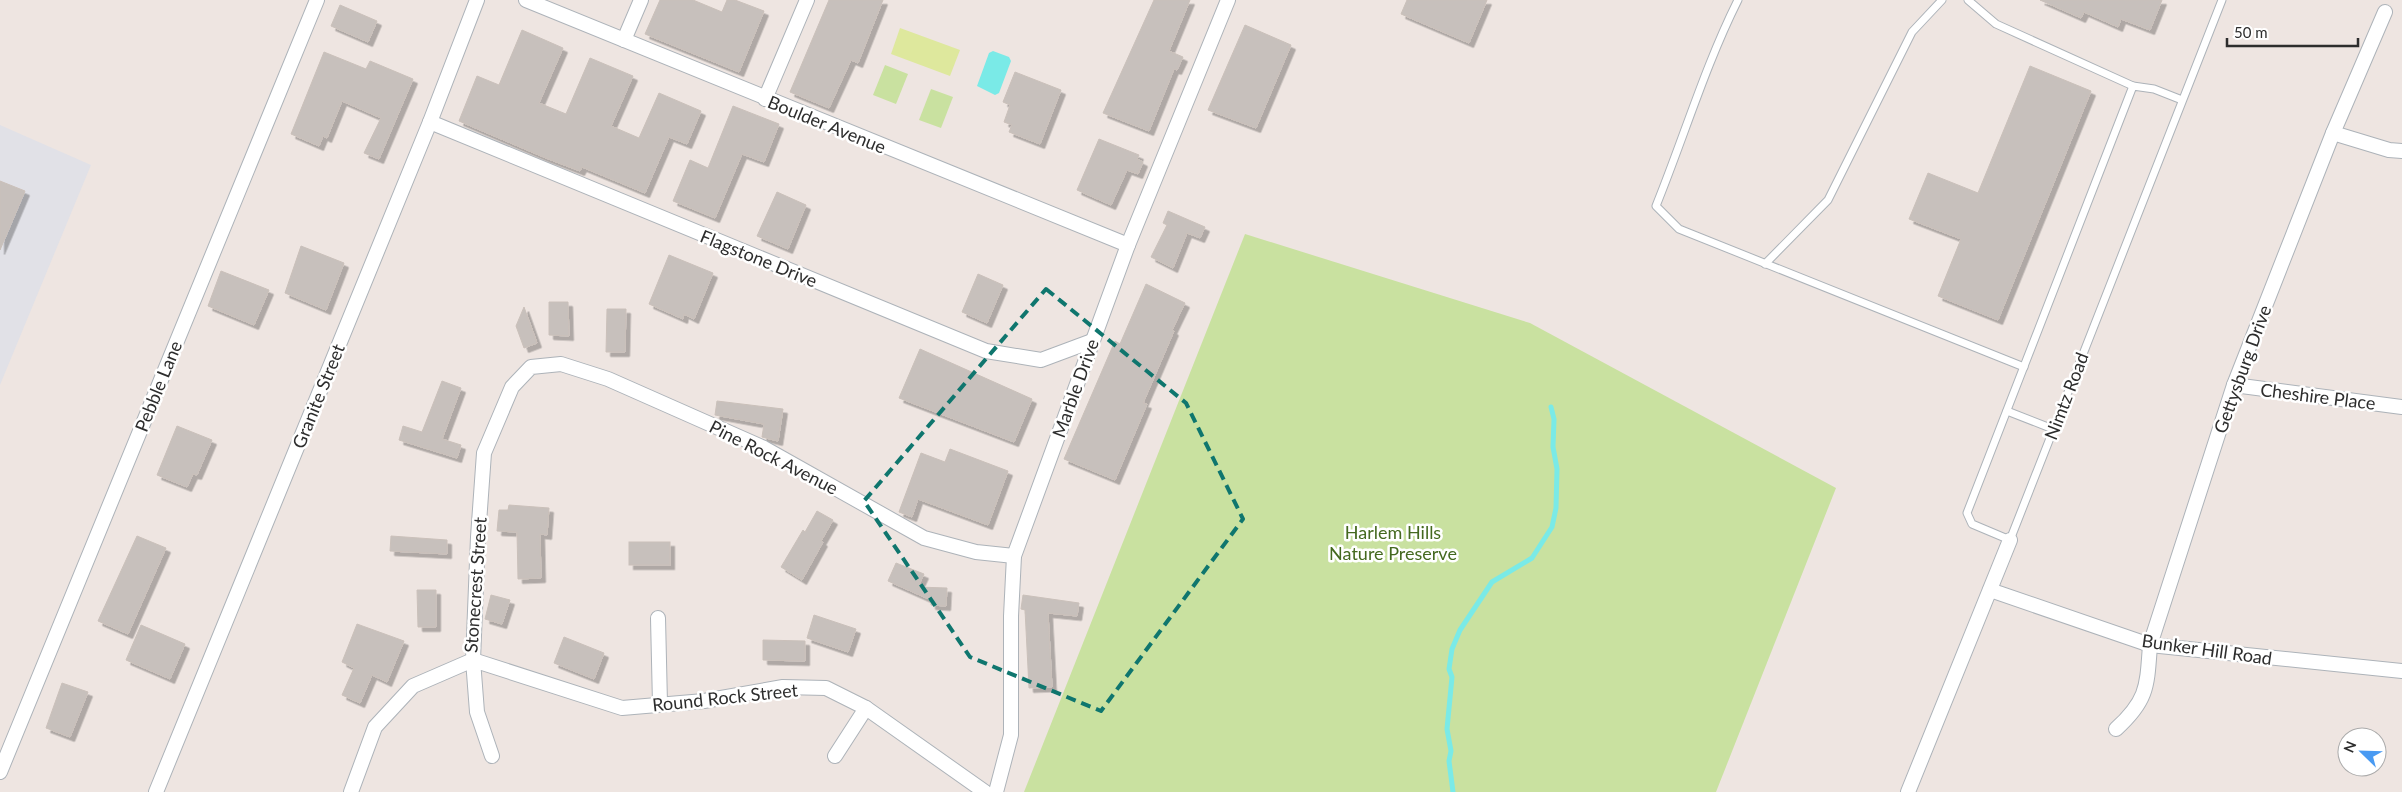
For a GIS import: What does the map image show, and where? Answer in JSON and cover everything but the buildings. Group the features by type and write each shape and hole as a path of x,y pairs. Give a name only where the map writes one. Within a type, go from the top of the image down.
{"street":[{"name":"Pebble Lane","path":"0,772 317,0"},
{"name":"Granite Street","path":"156,792 430,122 477,0"},
{"name":"Boulder Avenue","path":"526,0 1128,245"},
{"path":"624,40 641,0"},
{"path":"765,98 807,0"},
{"name":"Marble Drive","path":"996,792 1011,735 1010,616 1014,556 1128,245 1228,0"},
{"name":"Gettysburg Drive","path":"2116,729 2132,714 2142,700 2147,679 2150,645 2234,385 2333,134 2385,12"},
{"name":"Flagstone Drive","path":"430,122 986,351 1041,360 1092,341"},
{"path":"2333,134 2389,150 2402,151"},
{"name":"Pine Rock Avenue","path":"532,367 561,364 608,379 764,448 924,538 976,552 1014,556"},
{"name":"Stonecrest Street","path":"351,792 375,727 413,686 473,660 478,537 484,453 512,387 532,367"},
{"name":"Cheshire Place","path":"2234,385 2402,407"},
{"name":"Nimtz Road","path":"1908,792 2010,540"},
{"name":"Bunker Hill Road","path":"1990,590 2150,645 2402,671"},
{"path":"658,618 660,704"},
{"path":"473,660 477,712 492,756"},
{"name":"Round Rock Street","path":"473,660 622,708 704,701 783,687 826,688 866,708 985,792"},
{"path":"835,756 866,708"}],"lane":[{"path":"1738,0 1716,44 1682,142 1656,206 1679,229 2024,367"},
{"path":"1766,264 1828,200 1912,32 1942,0"},
{"path":"1968,0 1996,24 2133,86 2154,89 2182,100"},
{"name":"Nimtz Road","path":"2010,540 2222,0"},
{"path":"2010,540 1972,524 1967,513 2133,86"},
{"path":"2007,411 2053,429"}],"highlighted area":[{"path":"1046,289 1186,403 1243,519 1101,711 970,657 864,501"}],"shaded area":[{"path":"0,125 91,165 0,385"}],"green space":[{"path":"900,28 960,50 950,76 891,54"},
{"path":"885,65 908,74 896,104 873,95"},
{"path":"931,89 953,97 941,128 919,120"},
{"name":"Harlem Hills Nature Preserve","path":"1245,234 1530,323 1836,488 1716,792 1024,792"}],"water":[{"path":"993,51 1009,57 1011,61 999,93 995,95 977,86 989,53"}],"waterway":[{"path":"1453,792 1449,761 1451,751 1447,729 1452,677 1449,669 1452,649 1460,630 1492,582 1532,558 1552,527 1556,508 1557,469 1553,447 1554,419 1551,407"}]}
